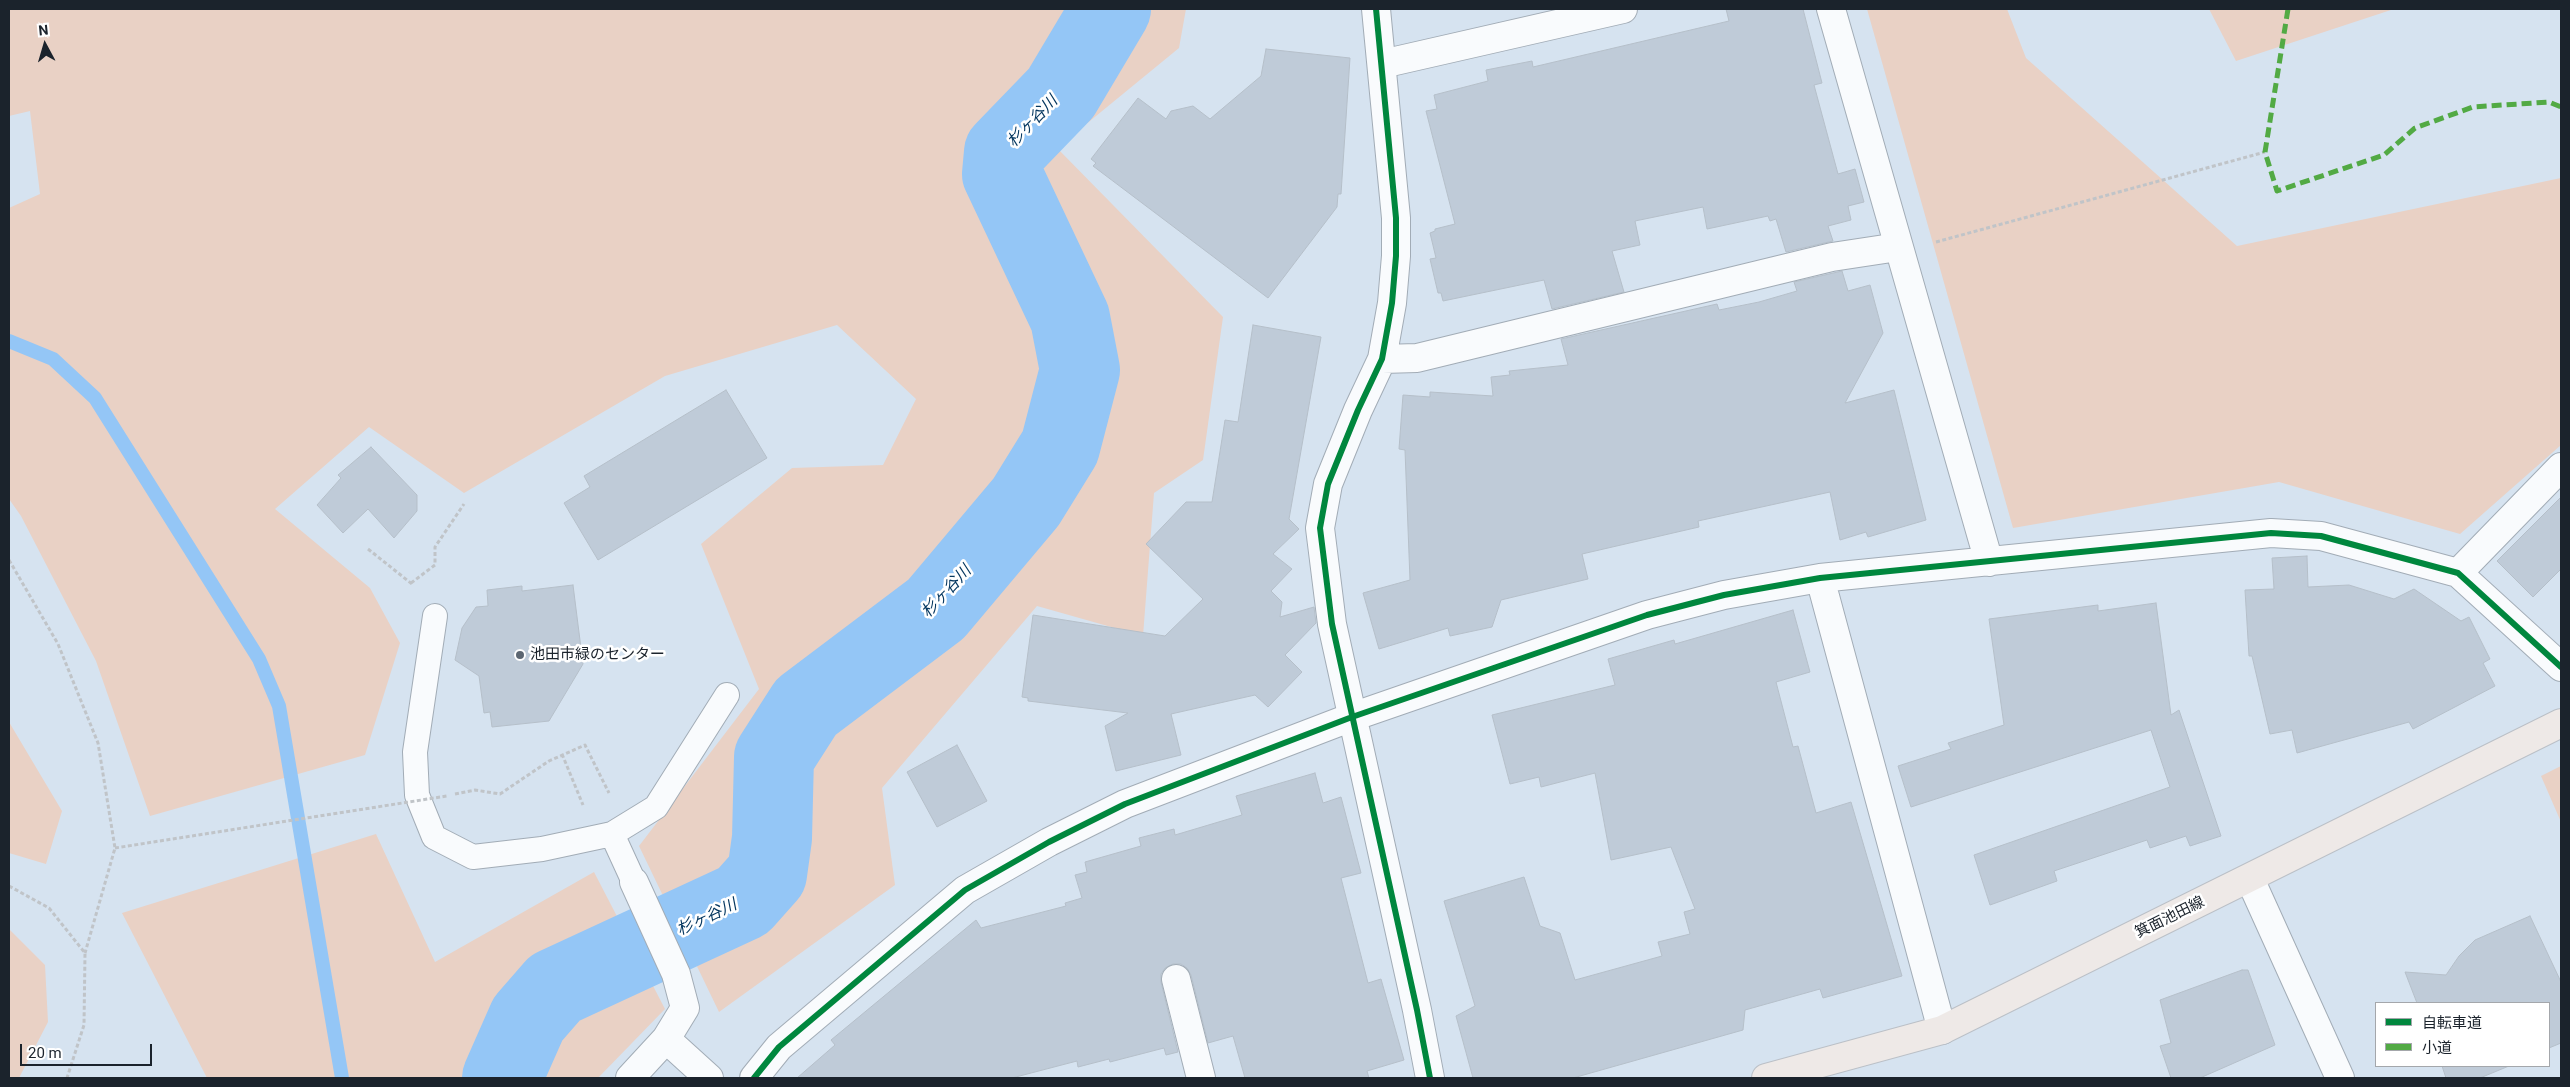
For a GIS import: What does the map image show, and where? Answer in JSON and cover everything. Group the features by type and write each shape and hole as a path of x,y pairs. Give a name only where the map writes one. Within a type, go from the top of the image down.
{"main road":[{"name":"箕面池田線","path":"1766,1078 1796,1074 1942,1030 2250,879 2561,722"}],"street":[{"path":"1376,9 1396,218 1396,256 1392,303 1382,359 1358,410 1328,484 1320,528 1332,624 1417,1010 1430,1078"},
{"path":"1382,64 1623,9"},
{"path":"1831,9 1989,562"},
{"path":"1382,359 1417,358 1832,257 1898,247"},
{"path":"2458,573 2561,468"},
{"path":"754,1078 779,1047 965,890 1049,842 1125,804 1352,717 1646,615 1724,595 1820,578 2271,533 2321,536 2458,573 2561,667"},
{"path":"1820,578 1942,1030"},
{"path":"2250,879 2340,1078"},
{"path":"630,1078 666,1040 685,1008 676,974 634,882"},
{"path":"1176,979 1201,1078"},
{"path":"666,1040 709,1078"}],"lane":[{"path":"435,616 415,752 417,795 434,838 472,857 542,849 611,832 656,807 727,695"},
{"path":"611,832 634,882"}],"path":[{"path":"1898,247 1921,246 2265,152"},
{"path":"411,583 434,565 435,547 464,504"},
{"path":"368,548 411,583 435,616"},
{"path":"9,560 58,644 98,743 115,848 85,953 84,1025 67,1078"},
{"path":"115,848 475,790 500,794 562,754 585,745 611,832"},
{"path":"562,754 611,832"},
{"path":"9,886 49,908 85,953"}],"shaded area":[{"path":"9,9 1186,9 1179,48 1057,148 1223,317 1203,460 1154,493 1143,636 1037,606 882,788 895,885 719,1012 639,846 759,689 701,544 792,468 883,465 916,399 837,325 665,376 464,493 369,427 275,509 370,588 400,643 365,755 150,816 96,661 21,516 9,499 9,208 40,194 30,111 9,116"},
{"path":"1867,9 2007,9 2026,58 2237,246 2561,178 2561,445 2460,534 2279,482 2013,528"},
{"path":"2209,9 2394,9 2236,61"},
{"path":"9,722 62,811 46,864 9,853"},
{"path":"2561,766 2561,822 2541,776"},
{"path":"376,834 435,962 594,872 665,1009 598,1078 207,1078 122,913"},
{"path":"9,929 45,965 48,1022 19,1078 9,1078"}],"building":[{"path":"1726,9 1803,9 1822,83 1814,85 1838,174 1855,169 1864,202 1848,206 1851,220 1828,226 1833,241 1786,252 1776,219 1770,221 1768,216 1707,229 1703,207 1635,221 1640,245 1612,251 1624,292 1552,309 1544,280 1443,301 1441,293 1438,293 1430,259 1436,258 1430,233 1435,231 1435,229 1455,224 1426,111 1437,109 1434,95 1488,81 1486,70 1532,61 1533,67 1729,21"},
{"path":"1266,49 1350,58 1341,194 1338,194 1337,207 1268,298 1093,166 1096,163 1091,159 1138,98 1166,119 1171,111 1193,106 1210,119 1261,76"},
{"path":"1842,271 1848,291 1870,285 1883,333 1845,403 1894,390 1926,520 1868,537 1866,532 1840,540 1830,492 1698,521 1699,527 1582,554 1588,579 1501,600 1492,627 1450,636 1448,628 1379,649 1363,593 1410,580 1405,450 1399,449 1403,395 1430,397 1430,392 1493,396 1491,377 1510,375 1509,371 1568,365 1561,339 1717,304 1719,310 1759,302 1797,291 1794,282"},
{"path":"1253,325 1321,337 1289,519 1299,529 1273,554 1292,569 1271,591 1282,602 1280,617 1314,607 1316,623 1285,655 1302,672 1268,707 1255,695 1171,714 1181,755 1116,771 1105,726 1128,713 1028,701 1028,698 1022,697 1033,615 1165,636 1203,599 1146,544 1186,502 1212,502 1225,420 1238,422"},
{"path":"726,390 767,458 598,560 564,503 590,487 584,476"},
{"path":"371,447 417,495 417,511 394,538 368,509 343,533 317,505 341,478 338,475"},
{"path":"2561,497 2561,569 2533,597 2497,561"},
{"path":"2307,556 2308,587 2349,585 2394,599 2414,589 2461,621 2469,617 2490,659 2483,663 2495,686 2413,729 2409,722 2297,753 2292,730 2270,734 2252,656 2249,656 2245,590 2274,589 2272,558"},
{"name":"池田市緑のセンター","path":"573,585 583,664 549,721 492,727 490,712 484,713 479,676 455,660 462,628 476,607 488,606 487,590 522,586 522,591"},
{"path":"2156,603 2171,715 2179,710 2221,836 2190,846 2186,836 2150,848 2147,840 2054,871 2057,881 1990,905 1974,855 2170,787 2151,730 1911,807 1898,766 1951,749 1948,743 2004,725 1989,619 2098,605 2098,611"},
{"path":"1793,610 1810,672 1776,682 1793,747 1798,746 1816,813 1851,802 1902,976 1823,998 1820,989 1745,1010 1743,1030 1573,1078 1473,1078 1456,1016 1475,1006 1444,901 1524,877 1540,926 1560,933 1575,980 1662,956 1658,942 1690,934 1684,912 1695,909 1671,847 1611,860 1595,773 1541,787 1539,777 1510,784 1492,715 1615,685 1608,659 1674,640 1675,644"},
{"path":"957,745 987,801 937,827 907,772"},
{"path":"1315,773 1323,803 1341,797 1361,873 1341,878 1368,983 1381,979 1404,1060 1367,1071 1369,1078 1245,1078 1233,1036 1208,1043 1191,975 1187,968 1181,964 1173,964 1165,968 1161,974 1161,982 1178,1052 1166,1055 1164,1048 1110,1062 1109,1059 1078,1067 1077,1061 1012,1078 797,1078 835,1045 831,1040 976,920 981,928 1066,906 1065,903 1082,898 1075,875 1087,872 1085,862 1141,846 1139,838 1174,829 1175,835 1242,815 1236,796"},
{"path":"2530,916 2561,982 2561,1043 2550,1048 2550,1002 2417,1002 2405,972 2446,975 2459,956 2475,940"},
{"path":"2242,970 2248,970 2275,1045 2200,1078 2171,1078 2160,1046 2171,1043 2160,1000"},
{"path":"2442,1067 2507,1067 2480,1078 2446,1078"}],"waterway":[{"name":"杉ヶ谷川","path":"502,1078 528,1019 555,988 743,901 767,874 772,838 774,757 806,707 936,609 1026,502 1060,447 1080,370 1070,318 1002,174 1004,152 1061,93 1111,9"},
{"path":"9,341 53,359 95,398 259,659 279,706 342,1078"}],"marked path":[{"path":"2288,9 2265,152 2277,191 2384,155 2415,128 2473,107 2549,102 2561,107"}],"cycle path":[{"path":"1376,9 1396,218 1396,256 1392,303 1382,359 1358,410 1328,484 1320,528 1332,624 1417,1010 1430,1078"},
{"path":"754,1078 779,1047 965,890 1049,842 1125,804 1352,717 1647,615 1724,595 1820,578 2271,533 2321,536 2458,573 2561,667"}],"place":[{"name":"池田市緑のセンター","path":"520,655"}]}
